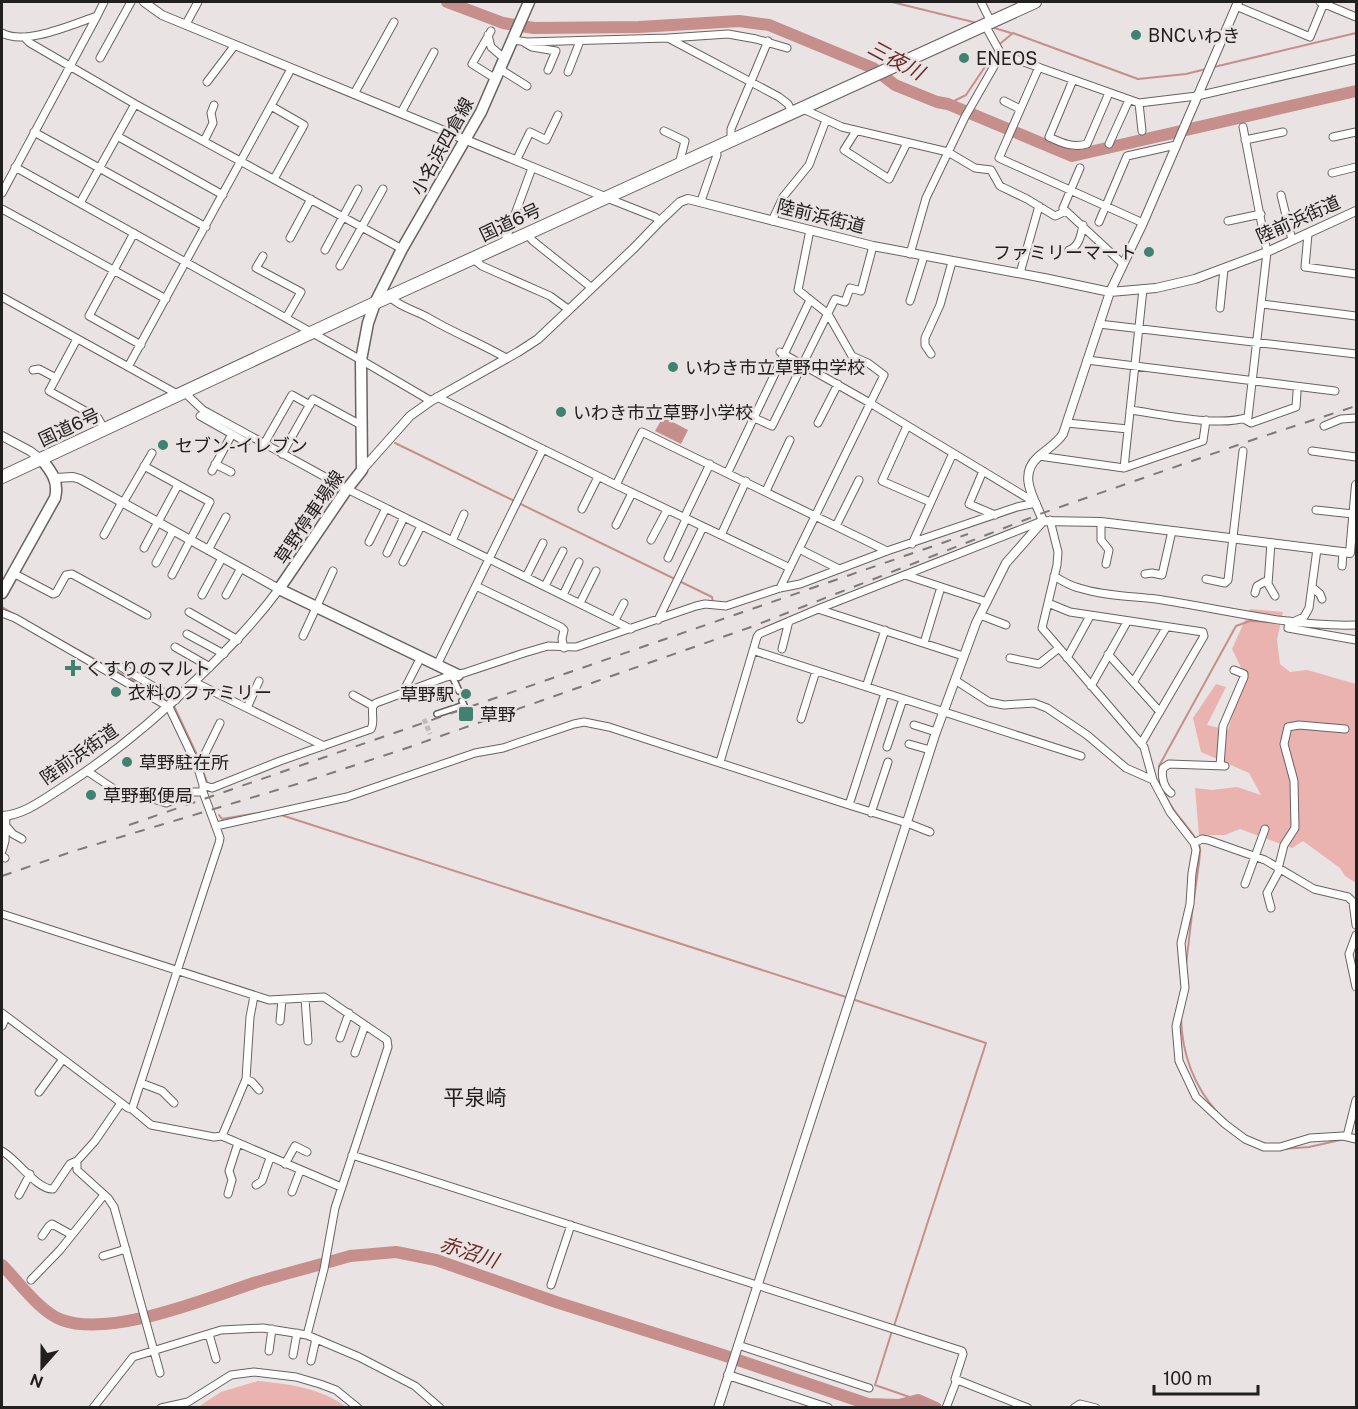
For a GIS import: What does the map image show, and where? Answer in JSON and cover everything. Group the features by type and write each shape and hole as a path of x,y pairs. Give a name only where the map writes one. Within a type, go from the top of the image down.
{"highway":[{"name":"国道6号","path":"2,477 605,197 1035,2"}],"main road":[{"name":"小名浜四倉線","path":"375,303 402,249 466,141 500,69 518,40 529,2"},
{"name":"草野停車場線","path":"375,303 368,323 361,360 362,470 346,489 279,589 455,675"},
{"path":"2,593 55,498 57,491 55,478 42,460"}],"street":[{"path":"2,193 104,2"},
{"path":"100,58 131,2"},
{"path":"144,2 162,15 660,221"},
{"path":"186,24 198,2"},
{"path":"981,2 1000,53 1139,103 1197,96 1356,59"},
{"path":"1356,17 1322,2 1310,37 1237,4 1143,223 1110,292 1067,423 1057,442 1039,456 1027,473 1030,491 1047,521 1058,552 1042,628 1144,747 1153,780 1170,812 1196,842 1190,904 1181,943 1185,988 1176,1026 1179,1061 1191,1087 1196,1097 1225,1124 1245,1139 1264,1148 1280,1147 1310,1138 1347,1136 1356,1139"},
{"path":"1343,11 1347,2"},
{"path":"2,33 14,38 40,34 97,16"},
{"path":"354,94 394,22"},
{"path":"500,69 491,46 489,33 472,64 500,69 527,86"},
{"path":"518,40 580,41 728,34 787,48"},
{"path":"24,36 30,43 135,104 402,249"},
{"path":"668,38 779,97 796,110 842,128 948,153 975,168 991,170 1000,186 1055,216 1066,211 1123,264"},
{"path":"518,40 532,47 556,51 548,70"},
{"path":"568,72 580,41"},
{"path":"731,141 731,129 752,83 767,42"},
{"path":"207,82 235,45"},
{"path":"401,114 434,52"},
{"path":"910,254 926,198 965,117 1000,53"},
{"path":"1038,67 999,158 1143,223"},
{"path":"128,367 291,69"},
{"path":"1073,80 1049,137 1069,145 1087,144 1109,93"},
{"path":"1109,144 1129,100"},
{"path":"1004,101 1020,109"},
{"path":"1139,103 1142,131"},
{"path":"80,203 135,104"},
{"path":"204,141 213,123 211,113 213,105"},
{"path":"271,106 304,125 274,179"},
{"path":"516,161 530,132 546,140 558,115"},
{"path":"772,221 783,197 809,165 826,120"},
{"path":"1130,410 1236,422 1248,417 1267,252 1243,127"},
{"path":"855,130 844,150 889,179 907,142"},
{"path":"664,131 685,141 679,164"},
{"path":"34,132 206,227"},
{"path":"1245,140 1283,132"},
{"path":"1333,137 1356,132"},
{"path":"117,136 223,195"},
{"path":"1099,222 1127,156 1176,145"},
{"path":"701,201 717,155 716,147"},
{"path":"15,167 186,264 434,399 790,568"},
{"path":"1332,173 1356,167"},
{"path":"504,244 532,168"},
{"path":"1063,208 1080,168"},
{"path":"326,250 358,189"},
{"path":"340,266 383,189"},
{"path":"1281,195 1292,240"},
{"name":"陸前浜街道","path":"362,470 410,416 434,399 538,339 680,202 688,199 873,246 1110,292 1143,289 1195,279 1267,252 1356,211"},
{"path":"290,238 311,200"},
{"path":"1020,273 1039,206"},
{"path":"2,209 166,298"},
{"path":"1228,221 1261,214"},
{"path":"1069,250 1074,249 1083,225"},
{"path":"780,588 884,375 868,363 852,356 828,314 798,290 810,230"},
{"path":"134,233 89,316 141,345"},
{"path":"527,234 592,288"},
{"path":"1308,234 1305,267 1356,274"},
{"path":"736,410 772,426 835,299 845,302 850,288 861,291 873,246"},
{"path":"263,256 256,268 301,292 286,318"},
{"path":"910,301 924,256"},
{"path":"473,259 482,266 550,297 568,309"},
{"path":"931,354 925,345 925,338 940,305 952,262"},
{"path":"1220,308 1224,269"},
{"path":"1124,468 1143,289"},
{"path":"2,297 128,367 182,394 246,442"},
{"path":"390,297 395,302 475,340 506,358"},
{"path":"728,472 783,352 810,300"},
{"path":"1262,304 1356,316"},
{"path":"1099,324 1356,354"},
{"path":"77,339 48,391 98,418 105,430"},
{"path":"783,352 1036,503"},
{"path":"1087,360 1335,391"},
{"path":"33,370 39,369 56,378"},
{"path":"818,423 838,384"},
{"path":"1244,419 1251,423 1296,407 1297,392"},
{"path":"264,444 292,395 310,405"},
{"path":"282,454 313,399 361,425"},
{"path":"200,417 264,444 346,489 631,629"},
{"path":"1324,426 1341,419 1356,418"},
{"path":"1039,456 1124,468 1203,441 1206,420"},
{"path":"1067,423 1128,429"},
{"path":"908,426 882,481 930,501"},
{"path":"231,472 214,467 232,431"},
{"path":"616,485 642,432 887,551"},
{"path":"2,436 42,460"},
{"path":"766,491 790,440"},
{"path":"437,665 543,449"},
{"path":"1206,579 1225,583 1228,580 1243,451"},
{"path":"1312,451 1356,457"},
{"path":"104,536 152,453"},
{"path":"912,544 953,453"},
{"path":"668,558 710,464"},
{"path":"144,466 210,502 172,575"},
{"path":"983,471 969,504 995,515"},
{"path":"582,509 598,477"},
{"path":"55,478 80,479 279,589"},
{"path":"836,526 859,480"},
{"path":"720,535 746,481"},
{"path":"144,548 178,485"},
{"path":"1342,566 1350,553 1356,485"},
{"path":"616,525 632,493"},
{"path":"373,706 455,675 548,646 576,647 705,604 726,606 780,588 800,584 887,551 1036,503"},
{"path":"369,542 386,508"},
{"path":"651,540 667,510"},
{"path":"1316,510 1353,514"},
{"path":"452,541 464,514"},
{"path":"208,550 226,517"},
{"path":"387,553 404,518"},
{"path":"718,1407 930,750 963,656 1006,563 1047,521"},
{"path":"720,762 759,634 1047,521 1101,522 1350,553"},
{"path":"1101,522 1101,540 1108,550 1106,564"},
{"path":"403,562 421,526"},
{"path":"658,620 703,527"},
{"path":"156,563 173,531"},
{"path":"1145,574 1162,575 1172,531"},
{"path":"526,577 543,543"},
{"path":"1271,543 1268,580 1271,592 1275,596"},
{"path":"799,549 839,569"},
{"path":"1317,549 1307,613 1292,621 1288,628 1356,640"},
{"path":"545,586 563,551"},
{"path":"202,595 222,558"},
{"path":"563,595 579,562"},
{"path":"226,595 241,568"},
{"path":"303,636 333,571"},
{"path":"580,603 596,572"},
{"path":"13,573 53,594 56,593 66,575 72,574 147,615"},
{"path":"905,575 987,602"},
{"path":"1054,576 1075,587 1091,591 1245,616 1356,625"},
{"path":"1255,593 1257,586 1268,580"},
{"path":"476,586 561,627 564,630 562,639 564,648"},
{"path":"924,643 941,587"},
{"path":"1312,587 1322,599"},
{"name":"陸前浜街道","path":"4,816 25,810 87,771 169,707 238,640 263,612 279,589"},
{"path":"615,620 624,603"},
{"path":"1048,603 1070,612 1090,616 1203,632 1204,636 1141,744"},
{"path":"818,609 963,656"},
{"path":"189,612 238,640"},
{"path":"2,613 15,618 169,707 198,768 220,838 132,1109"},
{"path":"980,615 1006,625"},
{"path":"1067,658 1090,616"},
{"path":"782,649 789,621"},
{"path":"1091,686 1127,622"},
{"path":"1134,681 1166,628"},
{"path":"866,687 885,630"},
{"path":"188,634 224,654"},
{"path":"176,647 210,667"},
{"path":"1010,658 1039,664 1059,648"},
{"path":"755,651 1081,756"},
{"path":"1108,654 1160,712"},
{"path":"404,693 421,657"},
{"path":"121,668 176,700"},
{"path":"1150,770 1162,770 1169,764 1176,763 1223,766 1222,726 1244,677 1244,674 1234,670"},
{"path":"801,719 816,671"},
{"path":"455,675 459,691"},
{"path":"955,680 989,702 1004,705 1034,704 1047,708 1087,735 1126,768 1153,780"},
{"path":"247,708 260,681"},
{"path":"194,682 324,746"},
{"path":"849,806 885,693"},
{"path":"353,695 373,706"},
{"path":"887,747 903,699"},
{"path":"437,714 464,705 462,700"},
{"path":"87,771 117,791 134,793 166,803 371,729 374,724 373,706"},
{"path":"216,826 347,797 475,753 503,747 584,722 609,726 930,832"},
{"path":"198,768 220,723"},
{"path":"914,725 936,732"},
{"path":"1271,908 1267,897 1268,889 1279,869 1284,844 1295,828 1294,781 1284,744 1288,727 1299,725 1345,729"},
{"path":"909,744 930,750"},
{"path":"871,813 888,762"},
{"path":"1162,770 1163,782 1168,792 1171,793"},
{"path":"3,855 6,826 4,816"},
{"path":"6,826 22,839"},
{"path":"1245,884 1265,829"},
{"path":"1196,842 1208,840 1265,860 1314,889 1348,897 1353,902 1356,925"},
{"path":"2,914 269,1000 324,997 387,1040 389,1045 340,1187 324,1269 307,1335"},
{"path":"1356,935 1349,954 1356,987"},
{"path":"222,1136 246,1079 250,1017 254,996"},
{"path":"305,998 308,1041"},
{"path":"280,1021 282,1000"},
{"path":"340,1038 349,1013"},
{"path":"2,1026 4,1015 151,1125 214,1137 222,1136 340,1187"},
{"path":"355,1053 365,1025"},
{"path":"39,1092 63,1059"},
{"path":"246,1079 259,1090"},
{"path":"141,1083 162,1091 174,1103"},
{"path":"1347,1136 1356,1101"},
{"path":"2,1151 42,1187 53,1189 70,1164 77,1161 95,1141 121,1103"},
{"path":"228,1194 232,1180 229,1171 238,1143"},
{"path":"285,1164 295,1146 307,1152"},
{"path":"352,1155 962,1351 954,1379 956,1382 946,1407"},
{"path":"256,1185 262,1181 270,1158"},
{"path":"77,1161 77,1170 114,1206 160,1373"},
{"path":"292,1192 300,1171"},
{"path":"19,1196 30,1174"},
{"path":"31,1280 104,1195"},
{"path":"42,1236 52,1224 72,1235"},
{"path":"551,1285 570,1225"},
{"path":"103,1256 126,1249"},
{"path":"93,1407 132,1358 221,1330 244,1328 272,1329 307,1335 400,1377 440,1407"},
{"path":"269,1351 272,1329"},
{"path":"293,1355 297,1333"},
{"path":"209,1334 216,1359"},
{"path":"311,1361 316,1339"},
{"path":"737,1347 869,1388"},
{"path":"160,1407 188,1402 231,1376 254,1372 296,1377 320,1384 336,1390 358,1407"},
{"path":"729,1372 828,1407"},
{"path":"954,1379 1028,1407"},
{"path":"1074,1407 1080,1404 1096,1407"}],"shaded area":[{"path":"663,417 688,430 681,444 655,431"},
{"path":"1250,609 1283,612 1277,640 1280,664 1290,672 1307,670 1356,684 1356,883 1345,876 1340,868 1303,841 1292,848 1240,829 1225,835 1199,835 1195,788 1212,790 1237,787 1261,795 1249,773 1201,752 1193,718 1216,684 1226,687 1207,725 1228,730 1244,674 1232,649"},
{"path":"258,1381 315,1391 346,1407 198,1407 221,1392"}],"waterway":[{"name":"三夜川","path":"447,2 503,23 534,28 639,27 739,21 769,25 873,68 895,85 937,102 948,104 1072,156 1356,91"},
{"path":"892,2 977,23"},
{"path":"991,27 1011,33"},
{"path":"948,104 966,95 1001,43 1013,33 1138,79 1186,74 1206,69"},
{"path":"1214,67 1356,33"},
{"path":"2,301 68,337"},
{"path":"78,343 121,367"},
{"path":"395,443 712,597 713,602"},
{"path":"2,607 14,614"},
{"path":"1194,899 1200,848 1196,838 1166,797 1159,766 1236,626 1250,621 1272,622"},
{"path":"39,628 168,700"},
{"path":"174,706 197,755"},
{"path":"203,771 207,782"},
{"path":"219,815 222,819 270,811"},
{"path":"281,815 846,997"},
{"path":"1186,965 1193,905"},
{"path":"852,999 986,1043 894,1326"},
{"path":"1181,1018 1184,1044 1191,1068 1202,1091 1217,1112"},
{"path":"1283,1149 1309,1147 1345,1139"},
{"name":"赤沼川","path":"2,1265 38,1304 54,1316 83,1324 107,1324 160,1314 257,1282 350,1256 396,1252 436,1260 556,1302 868,1404 899,1405 918,1400 936,1408"},
{"path":"892,1331 875,1385 918,1400"},
{"path":"204,1396 222,1384"}],"tunnel":[{"path":"424,719 430,734"}],"railway":[{"path":"2,876 74,851 307,781 401,750 751,627 1040,514 1356,406"},
{"path":"129,825 968,534"}],"place":[{"name":"BNCいわき","path":"1136,35"},
{"name":"ENEOS","path":"964,58"},
{"name":"ファミリーマート","path":"1149,252"},
{"name":"いわき市立草野中学校","path":"673,367"},
{"name":"いわき市立草野小学校","path":"561,412"},
{"name":"セブン-イレブン","path":"163,445"},
{"name":"くすりのマルト","path":"73,668"},
{"name":"衣料のファミリー","path":"116,692"},
{"name":"草野駅","path":"466,694"},
{"name":"草野","path":"466,714"},
{"name":"草野駐在所","path":"127,762"},
{"name":"草野郵便局","path":"91,795"}],"district":[{"name":"平泉崎","path":"475,1097"}]}
